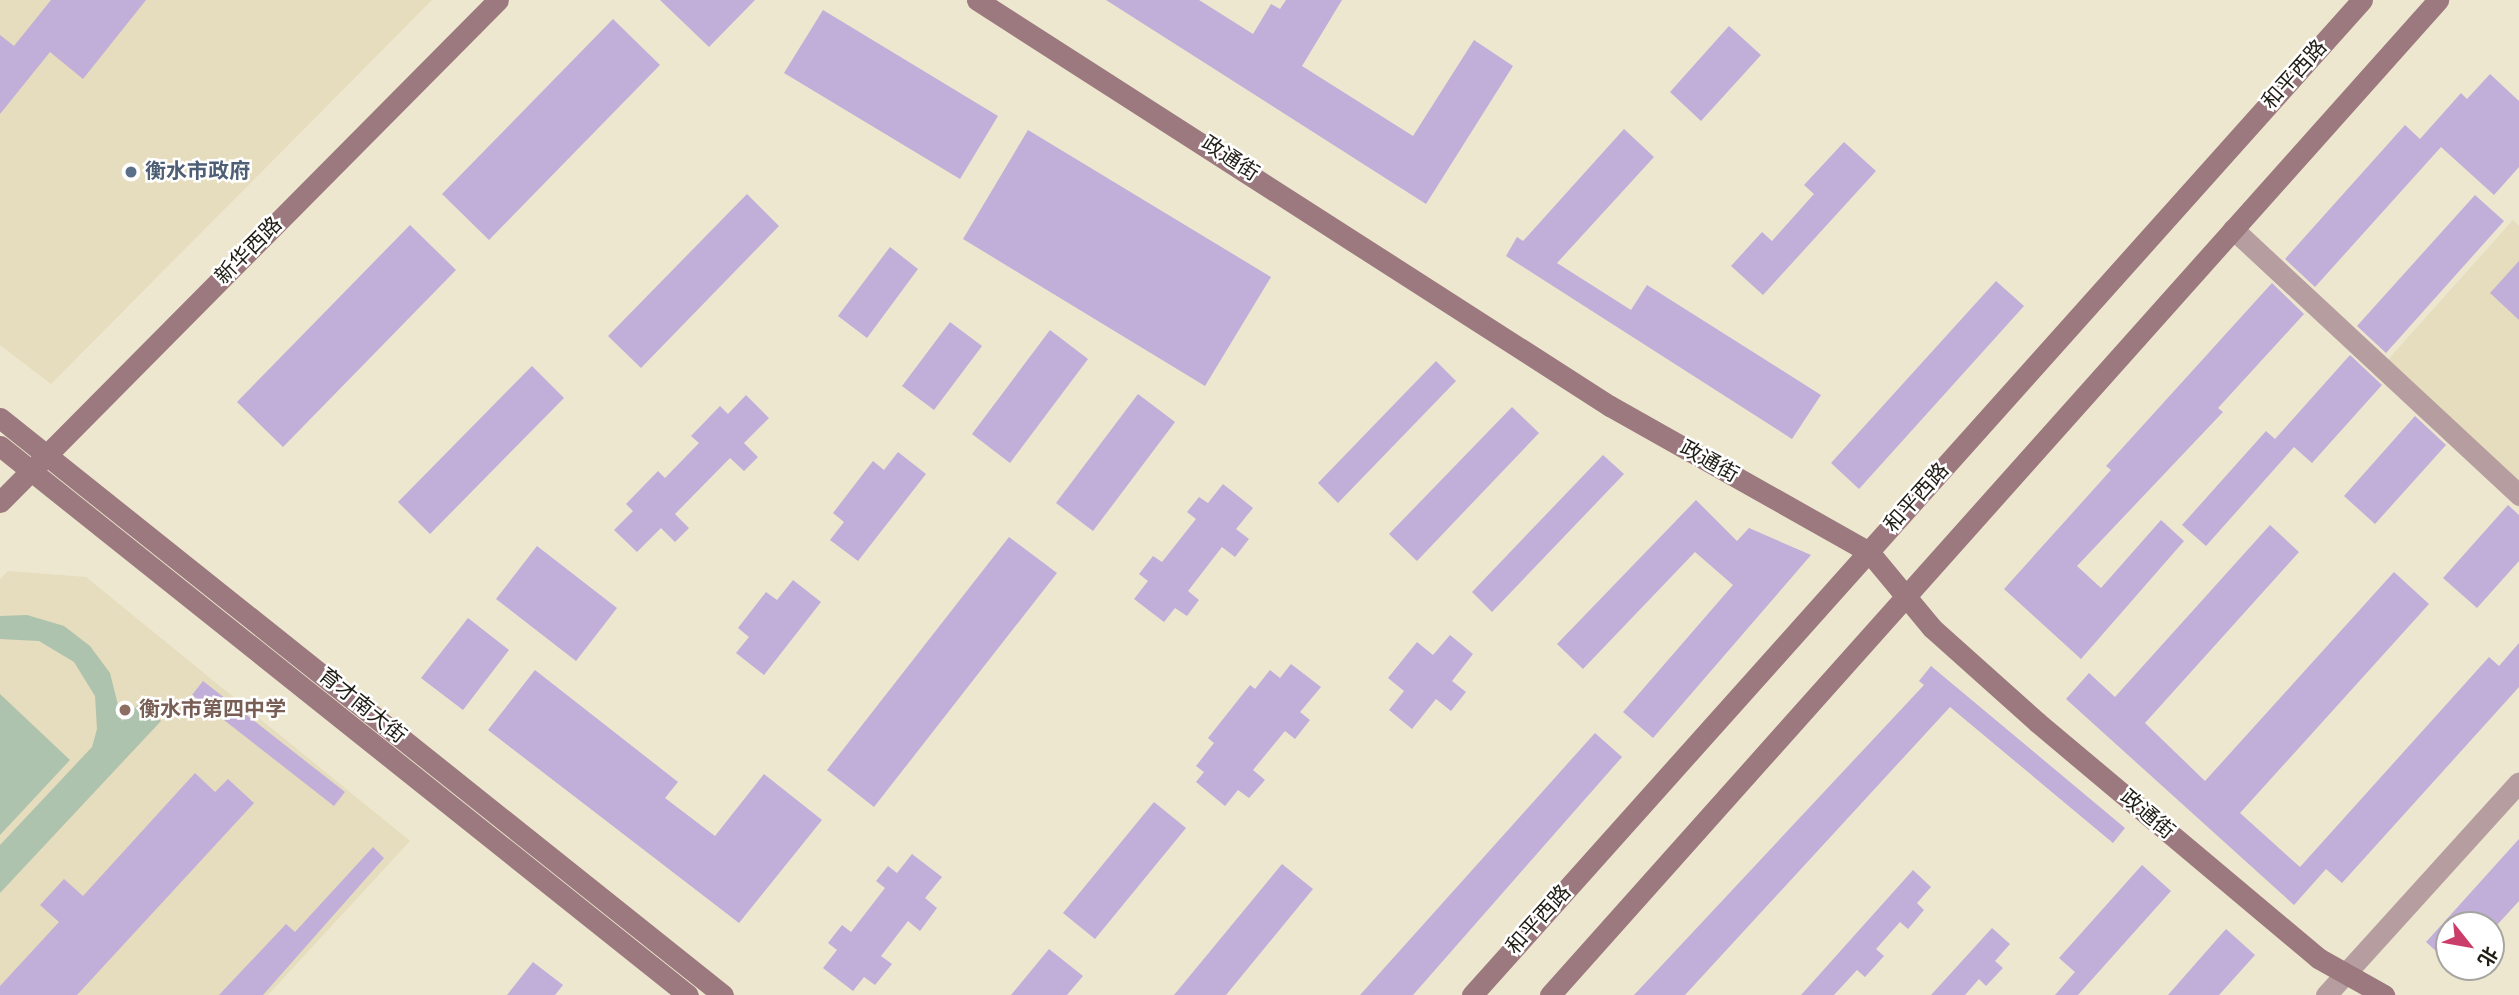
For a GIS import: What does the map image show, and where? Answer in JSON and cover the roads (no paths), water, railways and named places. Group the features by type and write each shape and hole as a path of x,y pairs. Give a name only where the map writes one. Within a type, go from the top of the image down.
{"main road":[{"name":"新华西路","path":"0,502 498,0"},
{"name":"政通街","path":"977,0 1610,406 1869,552 1932,628 2037,722 2318,958 2348,972 2384,995"},
{"name":"和平西路","path":"1472,995 2362,0"},
{"path":"1550,995 2438,0"},
{"name":"育才南大街","path":"0,418 723,995"},
{"name":"育才南大街","path":"0,446 688,995"}],"street":[{"path":"2233,229 2519,495"},
{"path":"2326,995 2519,782"}],"place":[{"name":"衡水市政府","path":"131,172"},
{"name":"衡水市第四中学","path":"125,710"}]}
